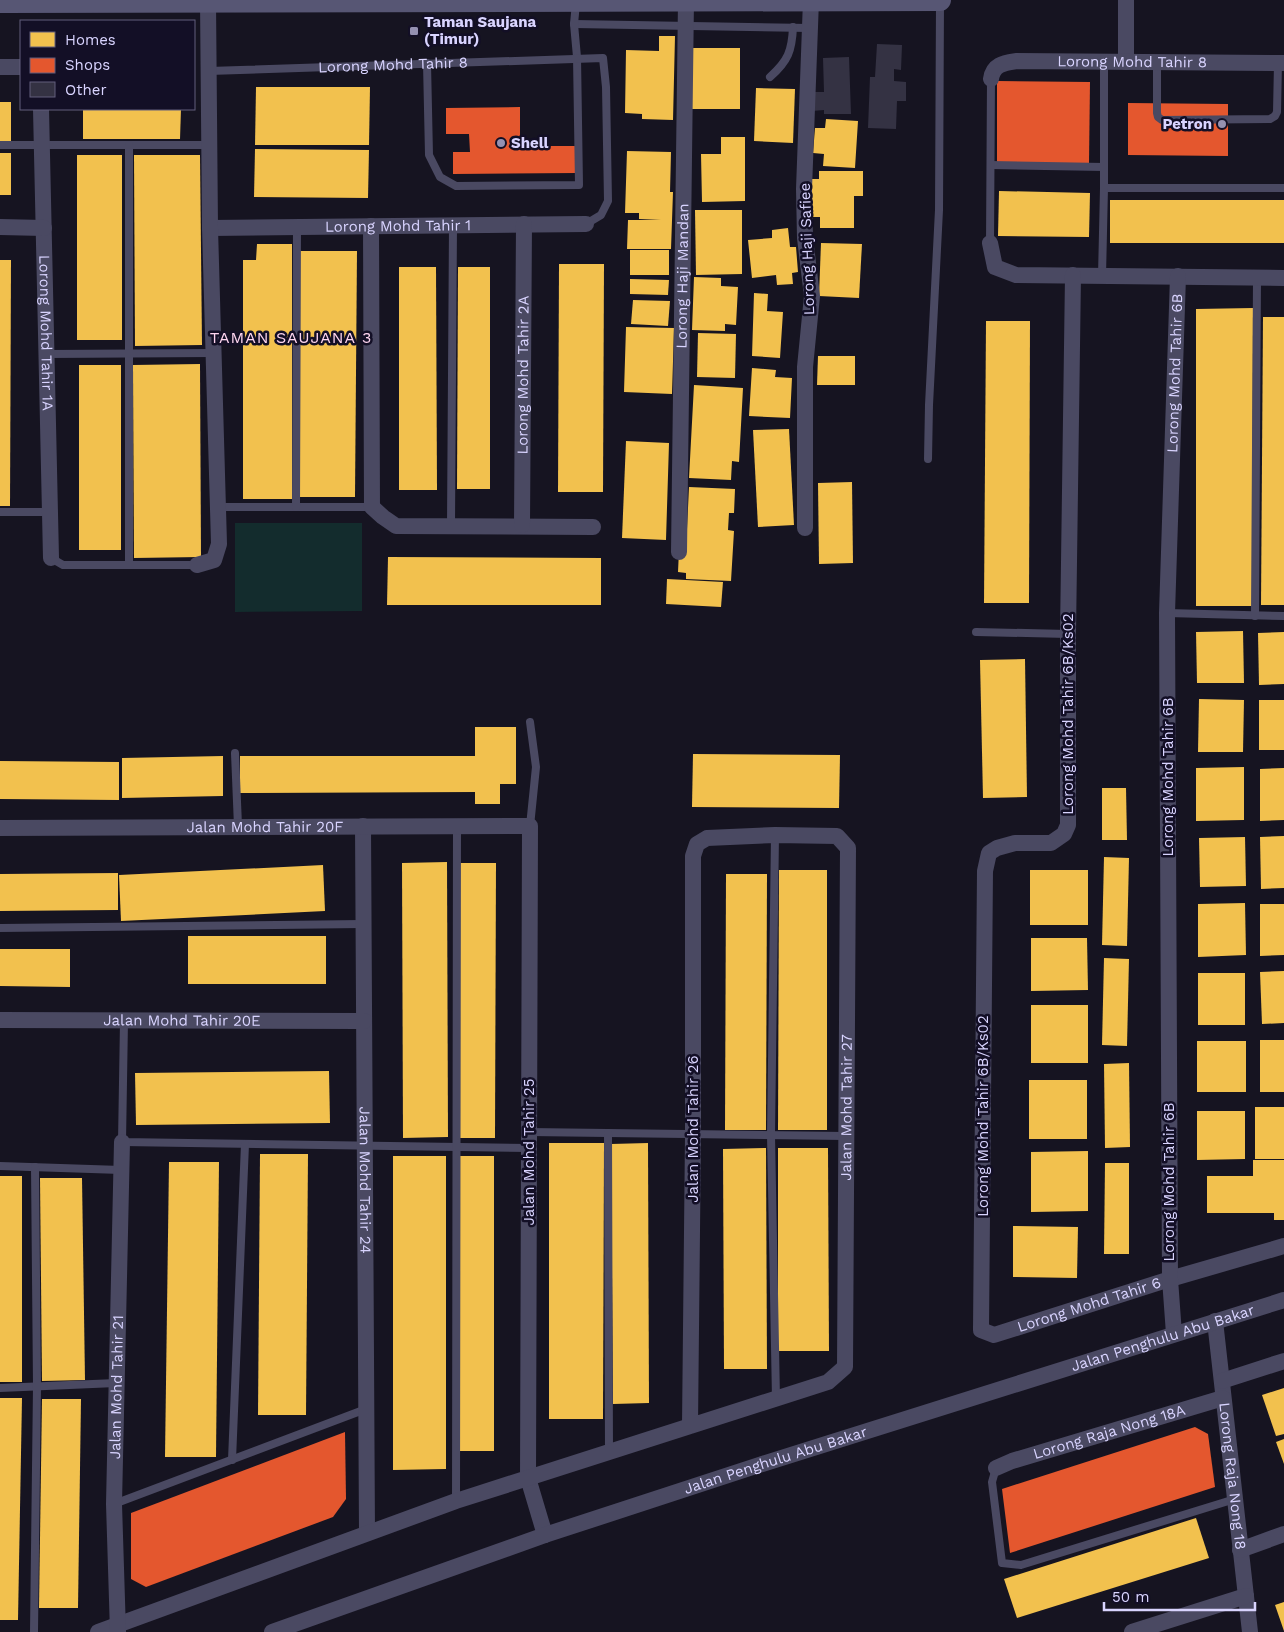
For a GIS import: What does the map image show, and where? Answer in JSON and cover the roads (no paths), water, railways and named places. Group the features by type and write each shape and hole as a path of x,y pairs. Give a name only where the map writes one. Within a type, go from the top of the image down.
{"main road":[{"path":"0,2 940,0"}],"street":[{"name":"Lorong Haji Mandan","path":"679,552 686,0"},
{"name":"Lorong Haji Safiee","path":"805,528 805,367 812,296 806,238 804,189 812,0"},
{"path":"1126,0 1126,62"},
{"path":"197,565 214,560 218,544 209,145 201,71 208,1"},
{"name":"Lorong Mohd Tahir 8","path":"991,79 992,72 997,66 1018,61 1281,63"},
{"path":"0,67 20,67"},
{"name":"Lorong Mohd Tahir 1A","path":"42,110 51,558"},
{"name":"Lorong Mohd Tahir 2A","path":"522,525 524,224"},
{"name":"Lorong Mohd Tahir 1","path":"210,228 586,224"},
{"path":"371,226 372,507 382,517 396,526 522,525 593,527"},
{"path":"0,227 44,228"},
{"path":"990,243 995,267 1016,275 1284,278"},
{"name":"Lorong Mohd Tahir 6B/Ks02","path":"981,1330 985,871 989,852 1015,843 1051,843 1064,834 1068,825 1068,634 1073,275"},
{"name":"Lorong Mohd Tahir 6B","path":"1174,1334 1170,1279 1167,613 1178,276"},
{"name":"Jalan Mohd Tahir 24","path":"363,826 367,1533"},
{"name":"Jalan Mohd Tahir 20F","path":"0,828 530,826"},
{"name":"Jalan Mohd Tahir 25","path":"530,826 528,1478 545,1535"},
{"name":"Jalan Mohd Tahir 26","path":"690,1426 693,856 696,844 707,838 775,835"},
{"name":"Jalan Mohd Tahir 27","path":"775,835 837,836 848,848 845,1367 828,1382 776,1398"},
{"name":"Jalan Mohd Tahir 20E","path":"0,1020 364,1021"},
{"name":"Jalan Mohd Tahir 21","path":"117,1629 114,1504 122,1142"},
{"name":"Lorong Mohd Tahir 6","path":"981,1330 994,1335 1170,1279 1284,1246"},
{"name":"Jalan Penghulu Abu Bakar","path":"272,1632 298,1628 545,1535 756,1466 1284,1300"},
{"name":"Lorong Raja Nong 18","path":"1215,1321 1250,1632"},
{"path":"1222,1381 1284,1361"},
{"path":"98,1632 117,1629 367,1533 456,1501 776,1398"},
{"name":"Lorong Raja Nong 18A","path":"996,1468 1012,1460 1223,1398"},
{"path":"1240,1550 1284,1534"},
{"path":"1132,1632 1246,1596"}],"lane":[{"path":"928,459 939,210 940,0"},
{"path":"427,64 429,155 440,177 456,186 579,185 577,58 574,24 576,1"},
{"path":"574,24 810,28"},
{"path":"770,77 784,64 789,54 793,27"},
{"name":"Lorong Mohd Tahir 8","path":"201,71 603,58 606,87 608,201 601,215 586,224"},
{"path":"1102,276 1104,62"},
{"path":"1157,62 1157,114 1158,118 1162,120 1270,119 1277,112 1281,63"},
{"path":"990,243 991,79"},
{"path":"0,144 209,145"},
{"path":"129,145 129,565"},
{"path":"990,165 1104,167"},
{"path":"1104,188 1284,188"},
{"path":"451,525 453,225"},
{"path":"296,507 297,227"},
{"path":"1255,616 1257,278"},
{"path":"47,354 213,353"},
{"path":"218,507 372,507"},
{"path":"0,512 50,512"},
{"path":"51,558 63,565 197,565"},
{"path":"1167,613 1284,616"},
{"path":"976,632 1068,634"},
{"path":"530,722 536,768 530,826"},
{"path":"235,753 238,826"},
{"path":"456,1501 458,826"},
{"path":"775,835 771,1135 776,1398"},
{"path":"0,928 364,924"},
{"path":"124,1021 122,1142 456,1147 608,1133 846,1136"},
{"path":"608,1133 609,1452"},
{"path":"232,1460 245,1144"},
{"path":"0,1166 121,1170"},
{"path":"34,1632 37,1386 35,1167"},
{"path":"0,1388 116,1383"},
{"path":"114,1504 366,1409"},
{"path":"996,1468 992,1482 1002,1563 1021,1565 1235,1499"}],"place":[{"name":"Taman Saujana (Timur)","path":"414,31"},
{"name":"Petron","path":"1222,124"},
{"name":"Shell","path":"501,143"}],"district":[{"name":"TAMAN SAUJANA 3","path":"291,337"}]}
